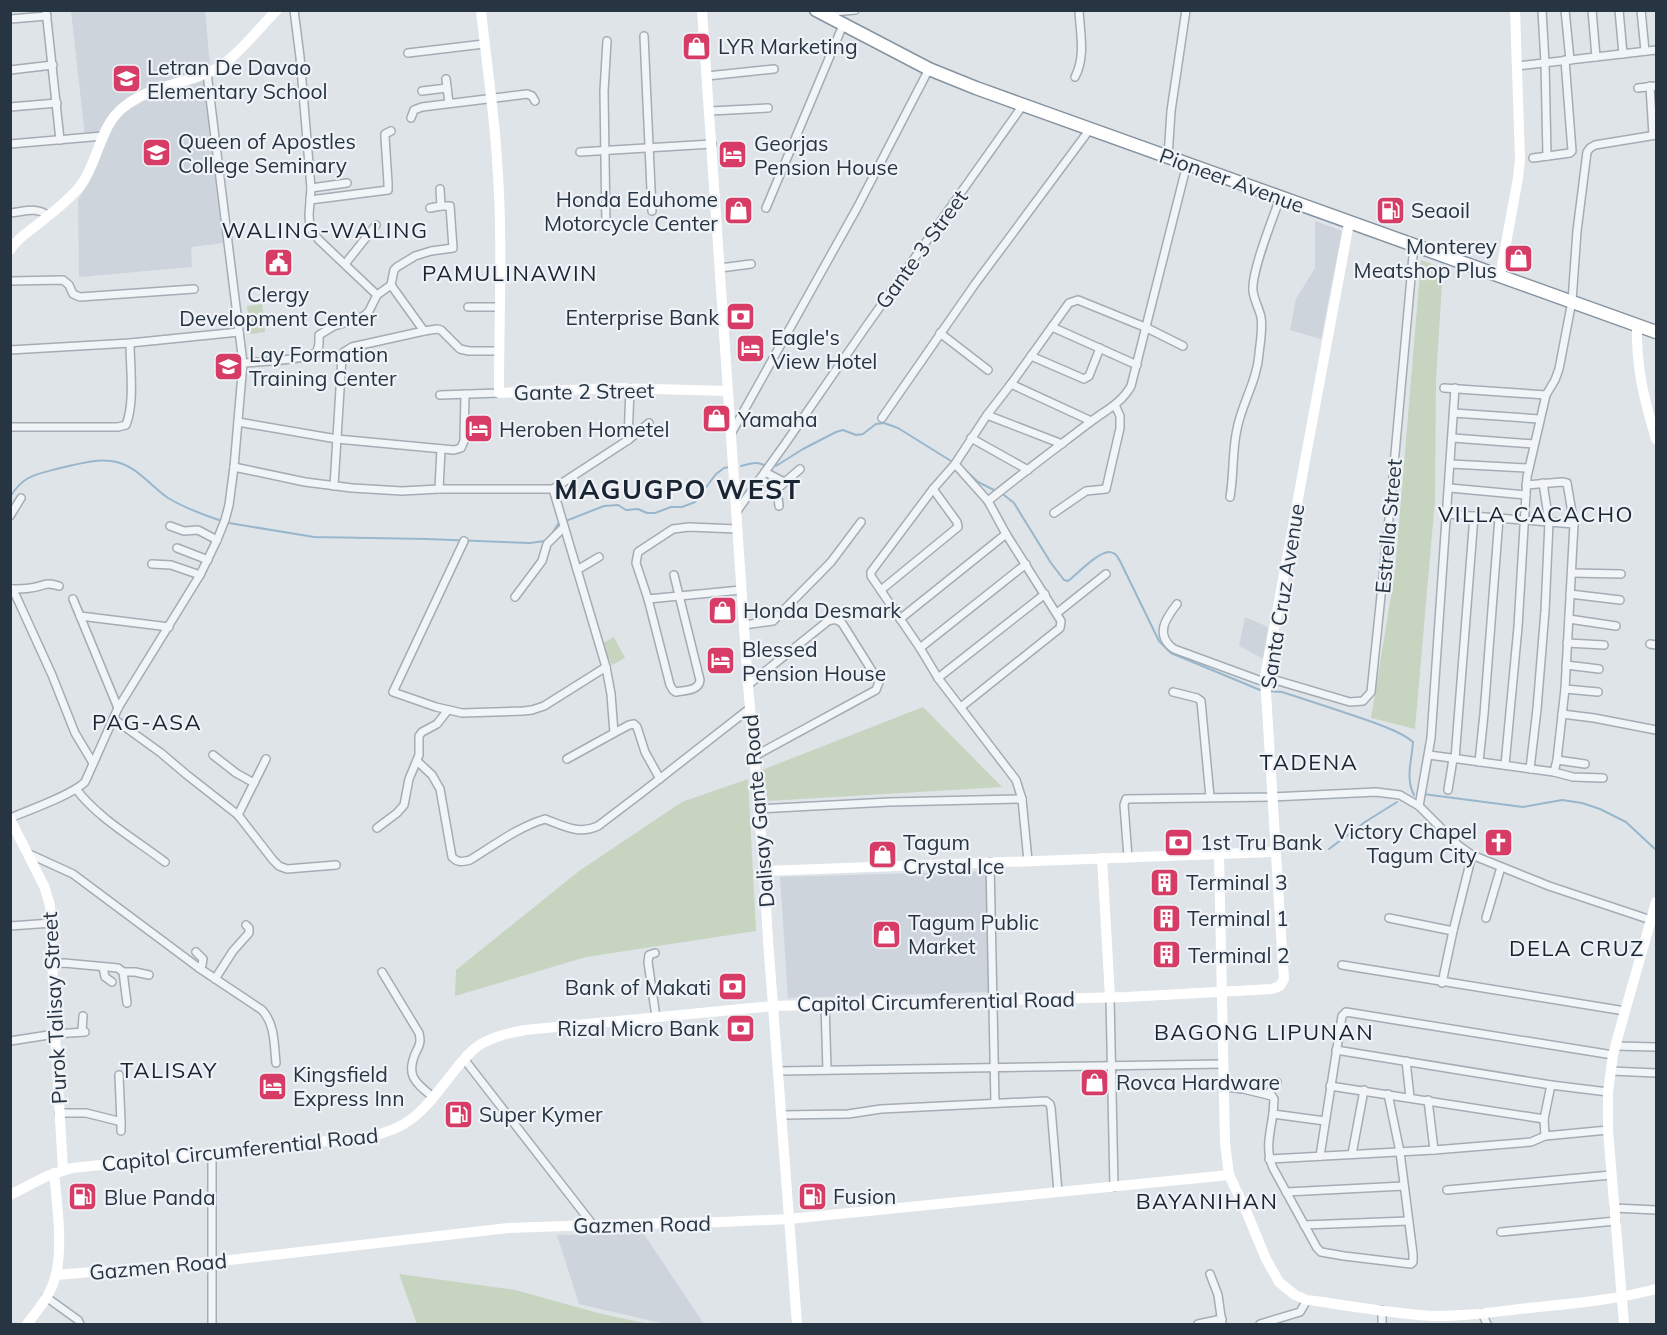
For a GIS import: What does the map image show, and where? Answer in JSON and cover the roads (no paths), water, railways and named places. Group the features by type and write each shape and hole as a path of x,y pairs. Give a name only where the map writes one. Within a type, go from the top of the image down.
{"highway":[{"name":"Pioneer Avenue","path":"816,10 832,14 843,25 929,69 976,88 1656,332"}],"street":[{"path":"10,250 19,239 77,190 103,136 116,115 132,101 207,73 226,62 276,10"},
{"path":"294,10 311,188 310,228 319,240 377,295"},
{"path":"481,10 492,97 500,202 499,393"},
{"name":"Dalisay Gante Road","path":"702,10 753,757 764,871 797,1324"},
{"path":"832,14 855,10"},
{"path":"1075,77 1080,68 1081,59 1079,10"},
{"path":"1168,157 1172,102 1186,10"},
{"path":"1500,276 1520,159 1515,10"},
{"path":"1542,10 1548,156"},
{"path":"1533,158 1572,151 1565,10"},
{"path":"1592,10 1596,57"},
{"path":"1619,10 1623,54"},
{"path":"1641,10 1645,51"},
{"path":"10,19 47,13 60,140"},
{"path":"766,208 843,25"},
{"path":"644,36 652,211"},
{"path":"606,226 604,80 607,41"},
{"path":"408,53 484,44"},
{"path":"1517,66 1656,50"},
{"path":"10,70 53,65"},
{"path":"707,76 774,69"},
{"path":"732,432 857,208 929,69"},
{"path":"10,819 76,789 85,782 118,708 200,576 217,540 229,505 243,363 207,73"},
{"path":"422,91 446,84 449,103"},
{"path":"1505,765 1518,627 1528,468 1546,395 1557,375 1572,301 1576,231 1587,152 1595,145 1655,135 1653,86 1638,88"},
{"path":"411,118 417,108 492,97 527,94 535,101"},
{"path":"10,106 57,103"},
{"name":"Gante 3 Street","path":"736,511 1023,105"},
{"path":"710,111 768,108"},
{"path":"882,418 975,284 1090,129"},
{"path":"310,200 388,190 385,138 386,134 392,131"},
{"path":"10,144 103,136"},
{"path":"580,152 712,144"},
{"path":"988,501 1127,394 1137,365 1187,164"},
{"path":"311,188 347,183"},
{"path":"440,189 441,206"},
{"path":"1230,497 1237,425 1255,378 1259,354 1261,322 1253,284 1280,198"},
{"path":"243,363 314,354 318,349 320,335 334,326 359,319 369,311 377,295 391,285 394,270 397,267 415,256 453,248 450,206 430,208"},
{"path":"10,213 40,210 48,216"},
{"name":"Santa Cruz Avenue","path":"1223,992 1275,989 1283,983 1264,679 1349,222"},
{"path":"345,264 376,225"},
{"name":"Estrella Street","path":"1178,604 1166,617 1164,623 1164,634 1169,646 1174,649 1264,679 1350,702 1363,701 1371,692 1414,245"},
{"path":"720,268 751,264"},
{"path":"10,281 63,280 69,285 73,294 80,297 194,289"},
{"path":"391,285 424,331"},
{"path":"1029,861 1022,799 1016,780 938,678 871,576 871,572 933,489 956,464 987,415 1069,303 1076,300 1146,328 1183,346"},
{"path":"468,307 499,307"},
{"path":"1637,325 1641,386 1656,439"},
{"path":"1052,327 1137,365"},
{"path":"334,486 344,352 352,347 437,328 456,347 464,350 499,351"},
{"path":"10,350 130,343 239,332"},
{"path":"940,333 988,370"},
{"path":"10,427 118,427 126,425 130,397 130,343"},
{"path":"1032,356 1084,379 1089,376 1101,348"},
{"path":"1011,384 1091,421"},
{"path":"628,440 630,388"},
{"name":"Gante 2 Street","path":"440,394 630,388 728,391"},
{"path":"1444,388 1546,395"},
{"path":"1419,806 1429,755 1436,676 1455,388"},
{"path":"238,422 337,439 458,449 463,445 465,394"},
{"path":"1054,513 1077,496 1106,489 1120,429 1120,416 1115,405"},
{"path":"1454,413 1539,419"},
{"path":"987,415 1062,444"},
{"path":"234,467 334,486 402,491 553,489 628,440 649,423"},
{"path":"971,438 1028,470"},
{"path":"1453,438 1534,444"},
{"path":"439,489 441,449"},
{"path":"956,464 988,501 1061,621 1060,628 961,707"},
{"path":"1451,464 1528,468"},
{"path":"777,489 801,469"},
{"path":"765,472 784,482"},
{"path":"760,479 777,489"},
{"path":"1530,769 1545,611 1549,522 1543,483"},
{"path":"1526,485 1567,483 1574,524 1565,689 1554,772"},
{"path":"1449,488 1526,495"},
{"path":"553,489 606,667 614,733"},
{"path":"777,489 779,506"},
{"path":"881,590 958,527 957,522 933,489"},
{"path":"10,516 21,498"},
{"path":"1447,514 1574,524"},
{"path":"1448,790 1454,759 1474,516"},
{"path":"1479,762 1499,518"},
{"path":"744,625 773,621 831,562 861,522"},
{"path":"170,526 184,531 198,530 217,540"},
{"path":"515,597 542,561 547,544 564,527"},
{"path":"674,575 700,680 700,684 696,687 676,692 670,685 648,599 636,563 638,552 673,529 689,527 737,529"},
{"path":"900,619 1006,534"},
{"path":"465,541 393,692 436,707 462,713 532,710 544,706 606,667"},
{"path":"177,548 207,560"},
{"path":"578,570 599,557"},
{"path":"152,564 171,566 200,576"},
{"path":"920,648 1026,564"},
{"path":"1572,573 1621,574"},
{"path":"1057,613 1106,574"},
{"path":"11,589 32,588 43,584 59,586"},
{"path":"11,589 52,675 75,733 93,763"},
{"path":"648,599 741,590"},
{"path":"938,678 1046,594"},
{"path":"1570,594 1620,600"},
{"path":"73,599 118,708"},
{"path":"80,616 169,627"},
{"path":"1569,619 1616,626"},
{"path":"748,685 832,620 842,623 879,682 876,690 753,757"},
{"path":"1567,643 1604,645"},
{"path":"1566,665 1599,669"},
{"path":"1565,689 1598,692"},
{"path":"1173,692 1201,701 1210,797"},
{"path":"417,761 432,775 440,789 452,857 462,862 470,860 528,826 545,819 580,831 592,829 611,817 750,709"},
{"path":"377,828 404,805 409,778 417,761 419,736 437,724 448,710"},
{"path":"1562,714 1656,730"},
{"path":"114,719 161,753 238,815 279,866 287,869 336,865"},
{"path":"567,759 634,724 638,727 645,752 660,779"},
{"path":"213,755 236,773 254,783"},
{"path":"1429,755 1554,772 1573,777 1603,778"},
{"path":"238,815 266,759"},
{"path":"1557,760 1585,764"},
{"path":"76,789 104,816 165,862"},
{"path":"1128,857 1124,805 1126,800 1376,792 1400,795 1419,806 1458,845 1472,855 1549,886 1651,920"},
{"path":"759,809 889,801 1022,799"},
{"name":"Purok Talisay Street","path":"10,819 49,898 52,923 54,1034 59,1113 56,1275"},
{"path":"764,871 1275,852"},
{"path":"27,853 73,874 199,968 255,1005 267,1016 273,1029 276,1063"},
{"path":"1219,854 1223,1064 1226,1154 1229,1175 1272,1270 1287,1290 1307,1299 1437,1316 1623,1298 1656,1289"},
{"path":"1442,983 1472,855"},
{"path":"1102,858 1110,997 1114,1187"},
{"path":"990,862 995,1103"},
{"path":"1486,918 1501,867"},
{"path":"1624,1324 1611,1175 1608,1092 1615,1050 1656,902"},
{"path":"1389,918 1453,931"},
{"path":"10,926 52,923"},
{"path":"215,979 233,951 249,933 246,925"},
{"path":"196,952 203,959 199,968"},
{"path":"655,953 649,955 648,962 656,1017"},
{"path":"53,964 118,968 123,972 149,975"},
{"path":"1342,966 1625,1011"},
{"path":"103,967 105,977 112,982"},
{"path":"123,972 127,1003"},
{"path":"382,972 421,1039 412,1067 412,1076 434,1097"},
{"name":"Capitol Circumferential Road","path":"10,1195 37,1180 58,1172 93,1165 366,1137 389,1132 416,1116 464,1059 480,1044 513,1032 773,1005 1223,992"},
{"path":"825,1004 827,1070"},
{"path":"1320,1156 1342,1016 1349,1011 1615,1050 1656,1047"},
{"path":"10,1041 83,1032 82,1016"},
{"path":"1336,1050 1608,1092"},
{"path":"464,1059 593,1225"},
{"path":"1406,1061 1410,1097"},
{"path":"779,1071 1223,1064"},
{"path":"1611,1071 1656,1072"},
{"path":"119,1075 121,1131"},
{"path":"1268,1095 1277,1082"},
{"path":"1545,1137 1544,1119 1551,1084"},
{"path":"1330,1086 1544,1119"},
{"path":"1224,1087 1272,1095 1274,1099 1268,1145 1269,1159 1321,1252 1408,1265 1413,1262 1413,1259 1400,1152 1388,1094"},
{"path":"1352,1154 1364,1090"},
{"path":"1428,1100 1434,1150"},
{"path":"782,1115 848,1114 881,1109 1046,1101 1050,1104 1058,1192"},
{"path":"59,1113 86,1113 121,1122"},
{"path":"1273,1114 1325,1121"},
{"path":"1269,1159 1531,1142 1545,1137 1608,1130"},
{"path":"212,1153 212,1324"},
{"name":"Gazmen Road","path":"56,1275 212,1262 492,1230 789,1219 1229,1175"},
{"path":"1447,1190 1611,1175"},
{"path":"1286,1192 1404,1186"},
{"path":"1614,1208 1656,1210"},
{"path":"1304,1225 1408,1221"},
{"path":"1501,1232 1616,1221"},
{"path":"1198,1324 1222,1322 1218,1295 1210,1274"},
{"path":"27,1324 46,1297 56,1275"},
{"path":"46,1297 78,1320 80,1324"},
{"path":"1260,1324 1299,1312 1307,1299"},
{"path":"1382,1310 1382,1324"},
{"path":"1482,1313 1486,1324"},
{"path":"1288,1316 1292,1324"}],"waterway":[{"path":"776,466 836,432 843,430 856,435 863,434 876,424 884,423 898,428 951,461"},
{"path":"10,497 24,480 35,475 84,463 111,461 128,466 174,502 219,520"},
{"path":"741,466 756,463 764,465"},
{"path":"229,523 314,537 530,543 545,541 558,524 604,506 618,505 626,510 638,509 647,513 655,513 671,507 682,507 695,502 716,474 729,467"},
{"path":"963,468 978,482 994,490"},
{"path":"1004,495 1014,503 1064,580 1068,581 1104,553 1114,554 1120,561 1159,641 1171,653 1260,690"},
{"path":"1268,691 1282,692 1352,715 1400,733 1409,739 1413,742 1409,776 1414,795"},
{"path":"1423,794 1523,807 1562,800 1582,803 1626,822 1656,850"},
{"path":"1329,849 1397,802"}],"place":[{"name":"LYR Marketing","path":"697,46"},
{"name":"Letran De Davao Elementary School","path":"126,79"},
{"name":"Queen of Apostles College Seminary","path":"157,153"},
{"name":"Georjas Pension House","path":"733,155"},
{"name":"Seaoil","path":"1390,210"},
{"name":"Honda Eduhome Motorcycle Center","path":"739,211"},
{"name":"Monterey Meatshop Plus","path":"1518,258"},
{"name":"Clergy Development Center","path":"278,263"},
{"name":"Enterprise Bank","path":"740,317"},
{"name":"Eagle's View Hotel","path":"750,349"},
{"name":"Lay Formation Training Center","path":"228,366"},
{"name":"Yamaha","path":"717,419"},
{"name":"Heroben Hometel","path":"478,429"},
{"name":"Honda Desmark","path":"722,610"},
{"name":"Blessed Pension House","path":"721,661"},
{"name":"1st Tru Bank","path":"1179,842"},
{"name":"Victory Chapel Tagum City","path":"1498,843"},
{"name":"Tagum Crystal Ice","path":"882,854"},
{"name":"Terminal 3","path":"1165,882"},
{"name":"Terminal 1","path":"1166,918"},
{"name":"Tagum Public Market","path":"887,934"},
{"name":"Terminal 2","path":"1167,955"},
{"name":"Bank of Makati","path":"732,987"},
{"name":"Rizal Micro Bank","path":"740,1028"},
{"name":"Rovca Hardware","path":"1095,1082"},
{"name":"Kingsfield Express Inn","path":"272,1086"},
{"name":"Super Kymer","path":"458,1114"},
{"name":"Fusion","path":"812,1196"},
{"name":"Blue Panda","path":"83,1197"}],"district":[{"name":"WALING-WALING","path":"325,230"},
{"name":"PAMULINAWIN","path":"510,273"},
{"name":"MAGUGPO WEST","path":"678,489"},
{"name":"VILLA CACACHO","path":"1536,514"},
{"name":"PAG-ASA","path":"147,722"},
{"name":"TADENA","path":"1309,762"},
{"name":"DELA CRUZ","path":"1577,948"},
{"name":"BAGONG LIPUNAN","path":"1264,1032"},
{"name":"TALISAY","path":"169,1070"},
{"name":"BAYANIHAN","path":"1207,1201"}]}
